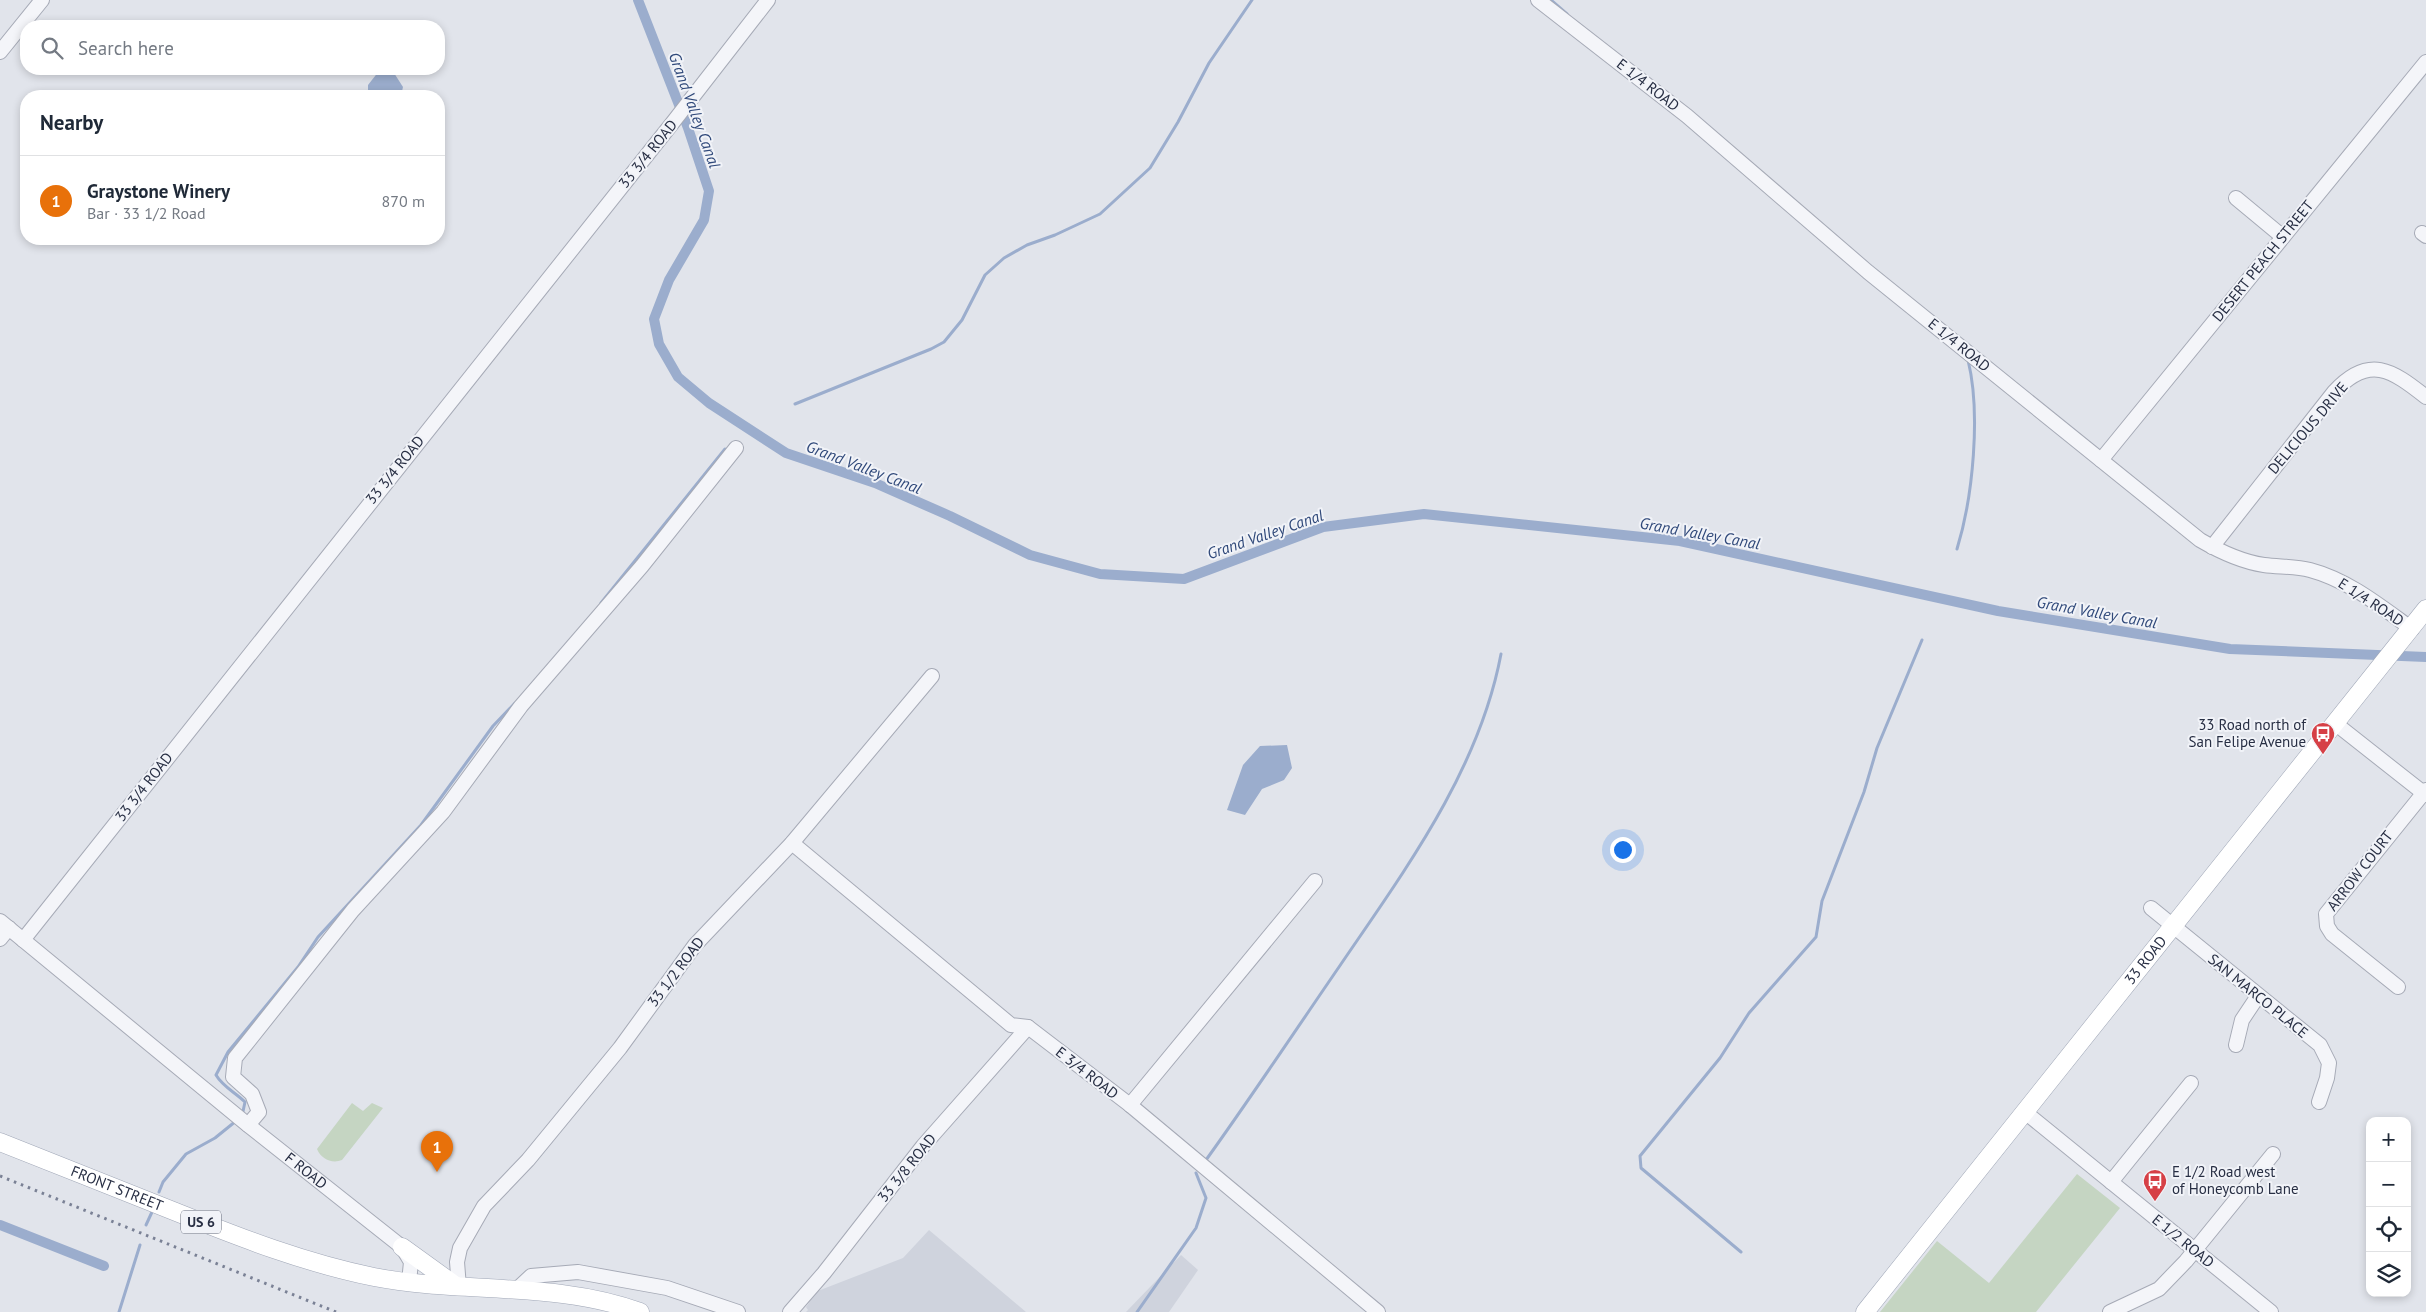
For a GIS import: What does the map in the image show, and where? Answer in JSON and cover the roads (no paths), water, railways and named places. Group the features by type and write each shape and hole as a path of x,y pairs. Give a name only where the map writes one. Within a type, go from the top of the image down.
{"main road":[{"name":"33 ROAD","path":"1865,1312 2426,609"},
{"name":"FRONT STREET","path":"0,1142 266,1247 347,1271 409,1282"},
{"path":"402,1247 459,1287"},
{"name":"US 6","path":"409,1282 568,1294 601,1300 640,1312"}],"street":[{"path":"26,20 42,0"},
{"name":"33 3/4 ROAD","path":"23,940 768,0"},
{"name":"E 1/4 ROAD","path":"1538,0 1686,116 1868,272 2200,540 2212,547 2262,564 2308,570 2336,578 2371,599 2406,635"},
{"path":"0,52 20,27"},
{"name":"DESERT PEACH STREET","path":"2101,460 2426,62"},
{"path":"2236,198 2283,237"},
{"name":"DELICIOUS DRIVE","path":"2212,547 2334,392 2351,376 2362,370 2381,369 2398,376 2426,398"},
{"path":"248,1125 259,1112 252,1094 234,1076 235,1058 353,910 443,812 521,706 642,566 736,448"},
{"name":"33 1/2 ROAD","path":"459,1287 457,1262 460,1248 471,1225 484,1206 528,1160 620,1048 695,945 792,843 932,676"},
{"path":"2336,724 2425,793"},
{"name":"ARROW COURT","path":"2398,987 2332,934 2327,926 2326,914 2425,793"},
{"name":"E 3/4 ROAD","path":"792,843 1011,1025 1028,1027 1130,1105 1378,1312"},
{"path":"1130,1105 1315,882"},
{"name":"SAN MARCO PLACE","path":"2151,908 2320,1045 2329,1063 2327,1078 2319,1102"},
{"name":"F ROAD","path":"3,930 23,940 248,1125 402,1247"},
{"path":"2236,1045 2242,1020 2258,996"},
{"name":"33 3/8 ROAD","path":"790,1312 824,1273 923,1146 1028,1027"},
{"path":"2111,1182 2191,1083"},
{"name":"E 1/2 ROAD","path":"2025,1112 2271,1312"},
{"path":"2110,1312 2159,1289 2194,1250 2273,1154"},
{"path":"402,1247 410,1262 409,1282"},
{"path":"515,1291 531,1276 578,1272 667,1288 738,1312"}],"water":[{"path":"376,75 395,75 403,87 402,90 368,90 368,85"},
{"path":"1287,745 1292,768 1284,780 1262,789 1245,815 1227,810 1243,765 1260,746"}],"waterway":[{"name":"Grand Valley Canal","path":"638,0 688,128 709,191 704,220 669,280 654,319 659,344 678,377 709,403 786,453 875,483 950,516 1030,555 1100,574 1184,579 1323,527 1424,514 1680,541 1998,611 2230,649 2426,657"},
{"path":"795,404 944,342 962,320 985,275 1004,258 1027,245 1055,235 1100,214 1150,168 1178,122 1209,63 1252,0"},
{"path":"1551,0 1567,14"},
{"path":"1957,549 1967,505 1973,455 1974,405 1968,360"},
{"path":"601,603 725,449"},
{"path":"1741,1252 1641,1168 1640,1156 1720,1058 1749,1013 1816,937 1822,901 1864,792 1877,748 1922,640"},
{"path":"1206,1160 1389,894 1436,818 1476,739 1490,697 1501,654"},
{"path":"242,1116 245,1102 216,1075 228,1052 298,967 318,937 421,825 493,726 515,703"},
{"path":"159,1192 163,1182 186,1154 215,1138 236,1121"},
{"path":"1137,1312 1196,1228 1206,1198 1196,1173"},
{"path":"146,1225 152,1212"},
{"path":"0,1225 104,1266"},
{"path":"119,1312 140,1245"}],"railway":[{"path":"0,1176 336,1312"}],"place":[{"name":"33 Road north of San Felipe Avenue","path":"2323,755"},
{"name":"Graystone Winery","path":"437,1172"},
{"name":"E 1/2 Road west of Honeycomb Lane","path":"2155,1202"}]}
